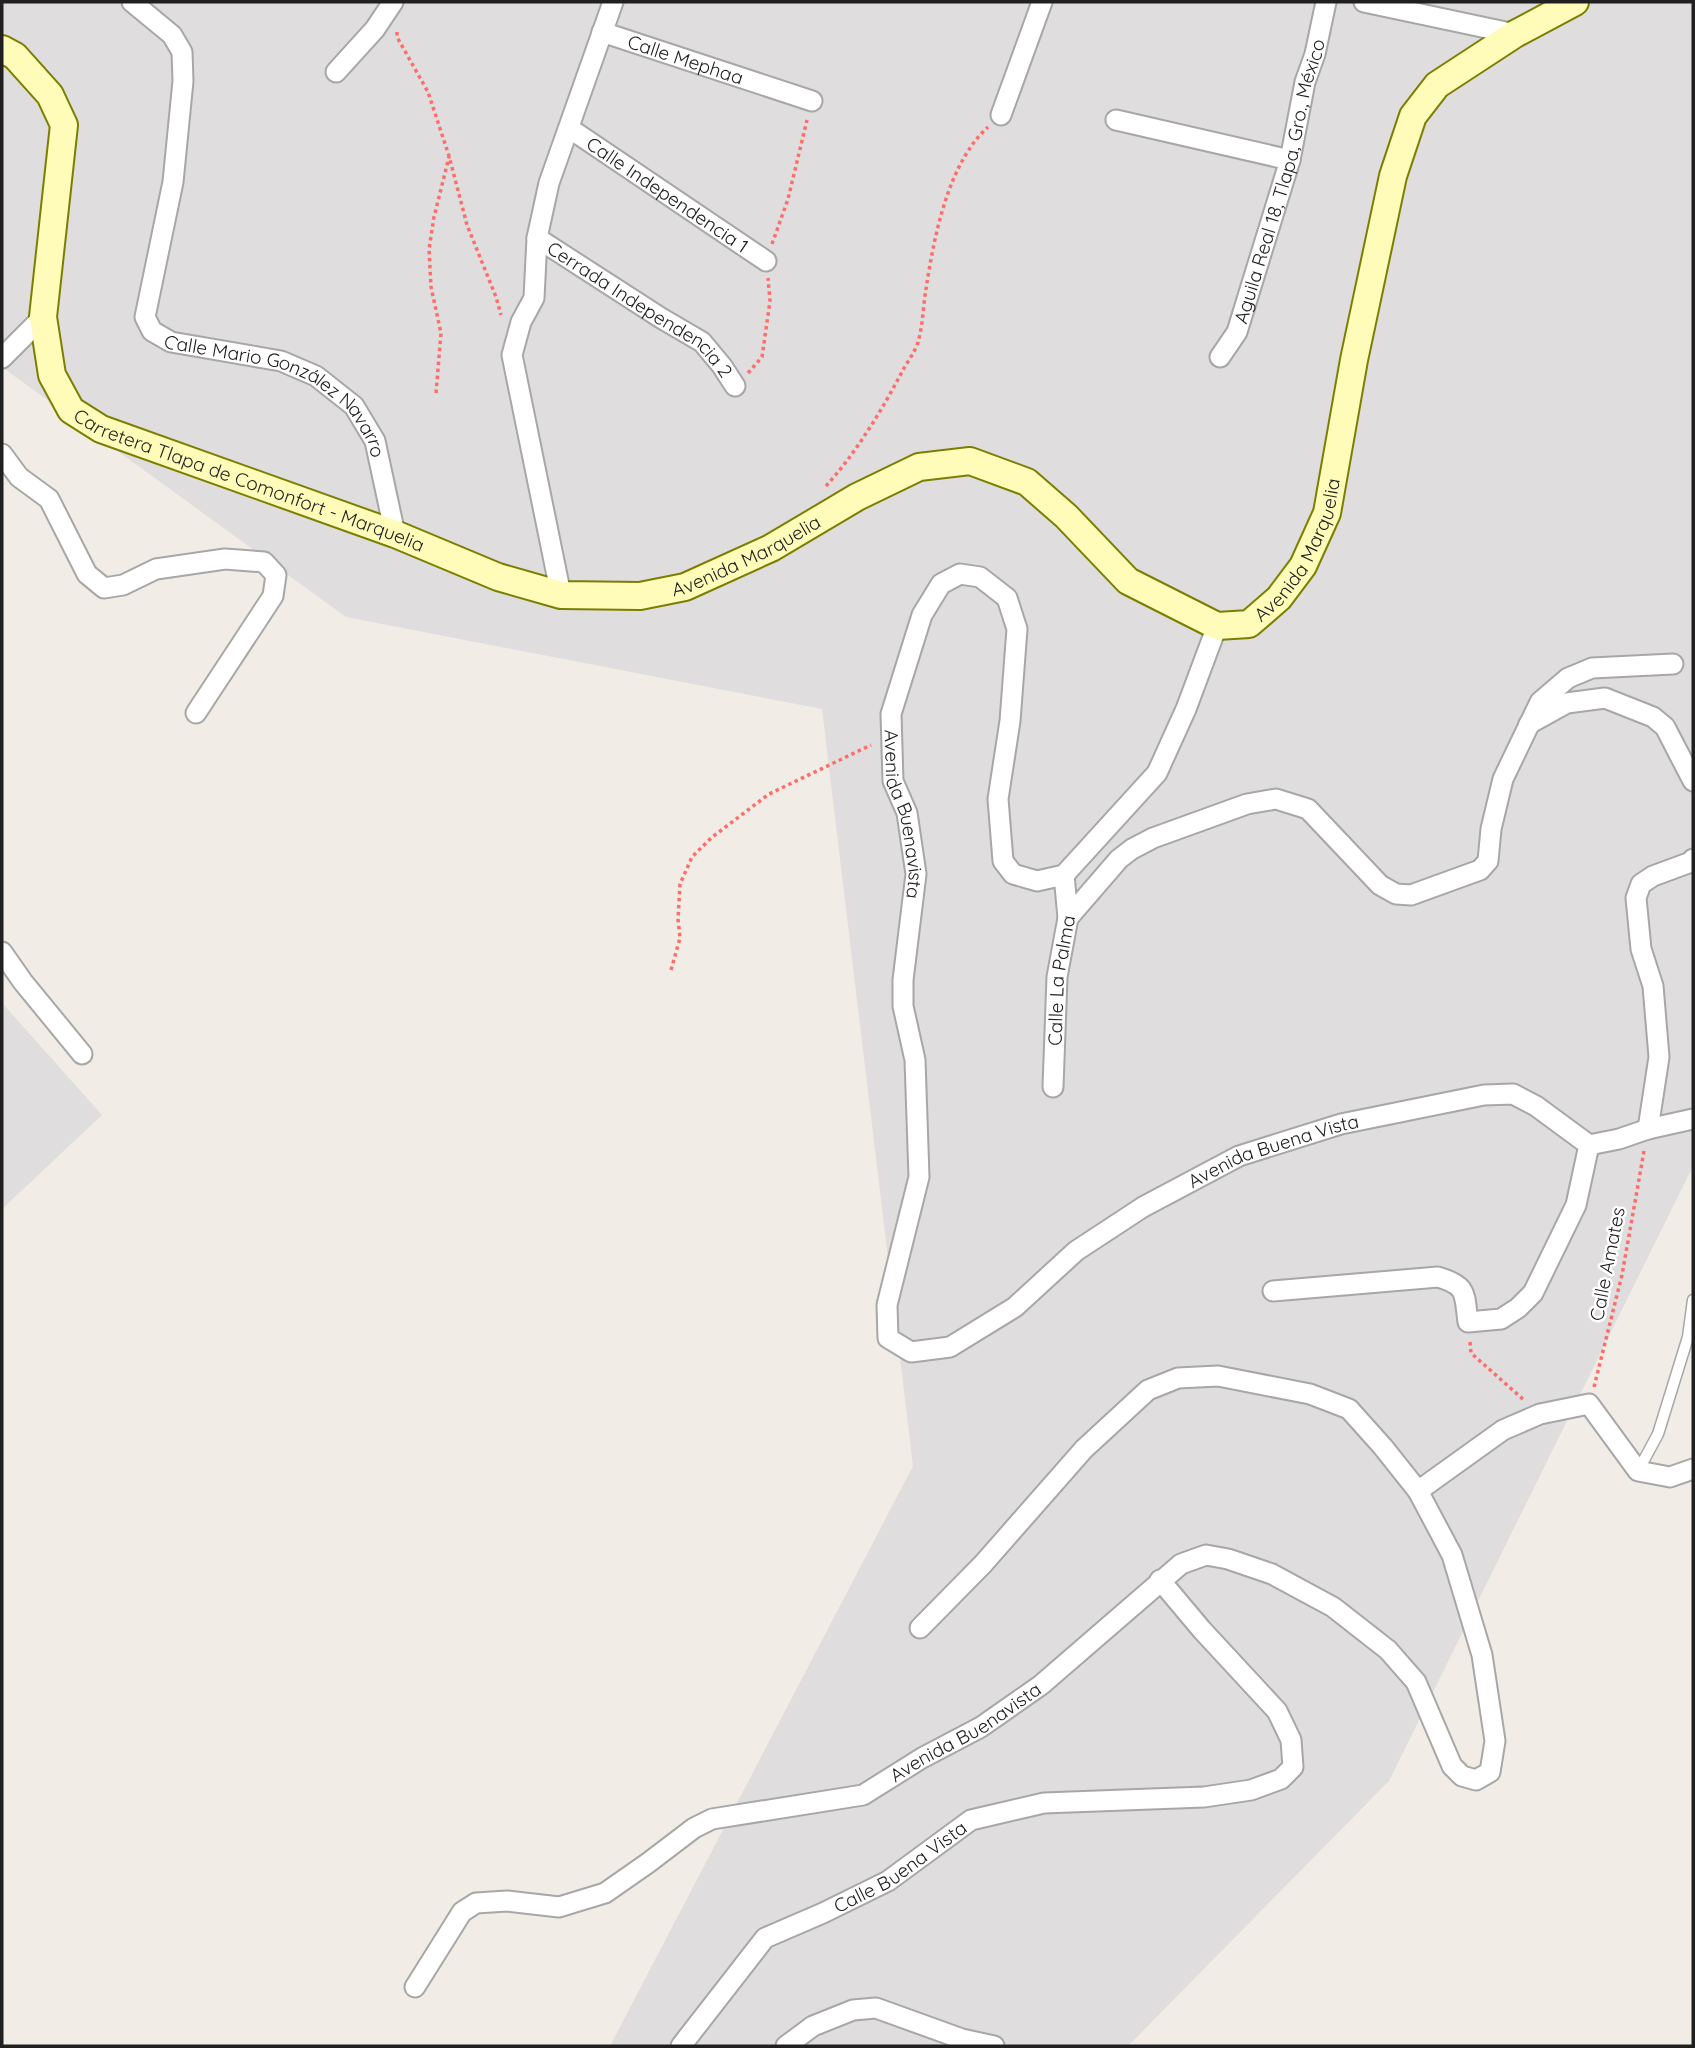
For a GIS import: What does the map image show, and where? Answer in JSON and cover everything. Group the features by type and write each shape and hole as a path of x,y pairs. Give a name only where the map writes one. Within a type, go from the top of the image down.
{"main road":[{"name":"Avenida Marquelia","path":"561,595 640,596 685,587 771,548 857,496 919,467 970,461 1027,482 1066,516 1128,581 1217,626 1249,624 1279,598 1303,566 1327,513 1354,360 1393,176 1413,116 1437,85 1515,34 1575,2"},
{"name":"Carretera Tlapa de Comonfort - Marquelia","path":"6,56 50,95 64,125 43,317 52,375 71,410 101,429 394,534 498,577 561,595"}],"street":[{"name":"Calle Mario González Navarro","path":"132,2 172,36 182,52 183,80 173,182 145,317 152,331 171,342 281,361 316,376 354,405 375,441 394,534"},
{"path":"335,72 375,29 393,2"},
{"path":"561,595 513,355 521,322 534,298 537,238 549,183 613,2"},
{"path":"1001,115 1042,2"},
{"name":"Aguila Real 18, Tlapa, Gro., México","path":"1220,357 1237,332 1290,160 1305,82 1315,54 1326,2"},
{"path":"1364,2 1515,34"},
{"name":"Calle Mephaa","path":"602,32 812,101"},
{"path":"1116,120 1290,160"},
{"name":"Calle Independencia 1","path":"569,128 766,261"},
{"name":"Cerrada Independencia 2","path":"537,238 702,342 736,386"},
{"path":"2,358 43,317"},
{"path":"2,454 19,477 49,499 87,574 104,588 122,585 156,569 225,559 264,562 276,575 273,596 197,713"},
{"name":"Avenida Buenavista","path":"888,1338 887,1305 919,1177 915,1060 902,1006 916,874 907,813 893,780 891,714 922,615 941,584 960,574 980,577 1007,598 1017,629 1010,722 998,799 1003,860 1013,874 1037,881 1065,875"},
{"path":"1065,875 1157,773 1186,709 1217,626"},
{"path":"1068,918 1119,859 1132,849 1153,838 1247,804 1276,799 1308,809 1380,885 1396,894 1411,895 1480,870 1488,861 1491,828 1503,779 1540,702 1568,678 1592,668 1673,663"},
{"path":"1528,725 1567,704 1605,698 1653,718 1665,727 1693,780"},
{"path":"1648,1129 1659,1057 1653,986 1641,949 1636,898 1641,884 1693,859"},
{"name":"Calle La Palma","path":"1053,1087 1057,977 1068,918 1065,875"},
{"path":"2,952 82,1054"},
{"name":"Avenida Buena Vista","path":"888,1338 911,1352 950,1347 1016,1307 1076,1251 1143,1207 1239,1156 1341,1124 1484,1095 1513,1094 1536,1106 1588,1145"},
{"path":"1273,1291 1438,1277 1455,1282 1464,1292 1468,1322 1501,1319 1518,1308 1533,1293 1576,1205 1588,1145 1693,1119"},
{"path":"920,1628 1011,1533 1084,1449 1148,1390 1178,1378 1218,1376 1310,1394 1349,1409 1418,1491 1503,1430 1540,1414 1589,1404 1638,1471 1670,1477 1693,1469"},
{"name":"Avenida Buenavista","path":"415,1987 462,1912 476,1903 507,1901 559,1906 605,1893 694,1828 712,1819 863,1795 922,1758 981,1727 1041,1685 1160,1580 1181,1564 1206,1555 1228,1559 1272,1574 1333,1607 1388,1650 1416,1682 1452,1766 1462,1776 1476,1780 1490,1772 1495,1741 1482,1655 1452,1555 1418,1491"},
{"name":"Calle Buena Vista","path":"681,2046 765,1938 888,1881 971,1820 1044,1803 1204,1797 1251,1790 1281,1779 1293,1767 1291,1740 1277,1711 1160,1580"},
{"path":"786,2046 813,2026 853,2010 876,2008 962,2039 994,2046"}],"lane":[{"path":"1638,1471 1658,1434 1688,1336 1693,1300"}],"path":[{"path":"397,37 428,92 449,156 467,225 503,320"},
{"path":"736,386 762,357 770,301 766,261 788,199 812,101"},
{"path":"825,488 843,467 896,384 918,342 928,278 944,206 958,166 975,139 1001,115"},
{"path":"436,393 441,333 431,287 429,248 449,156"},
{"path":"671,971 681,938 678,919 680,884 692,857 711,838 768,794 892,735"},
{"name":"Calle Amates","path":"1589,1404 1622,1275 1648,1129"},
{"path":"1468,1322 1471,1353 1540,1414"}],"shaded area":[{"path":"2,2 1693,2 1693,1166 1389,1781 1128,2046 610,2046 913,1466 822,709 346,617 2,367"},
{"path":"2,1003 102,1115 2,1209"}]}
